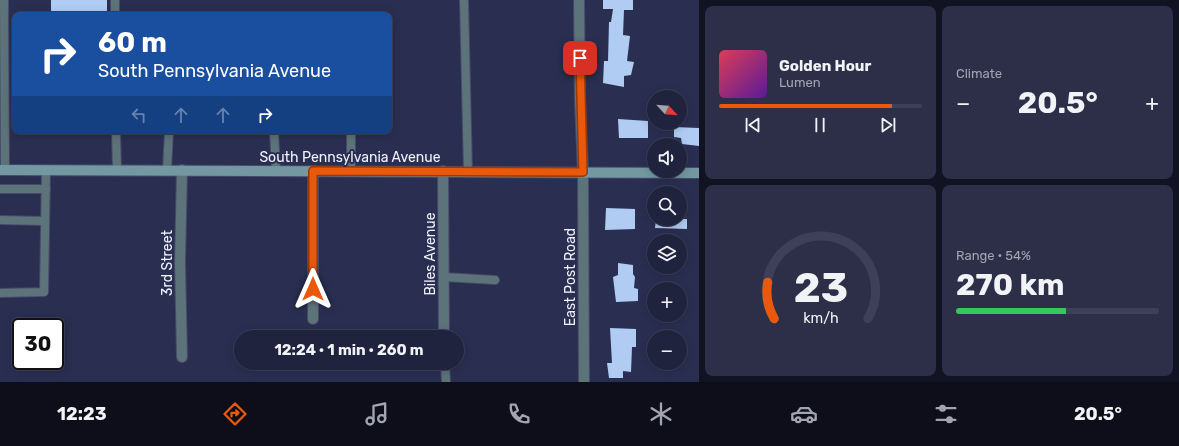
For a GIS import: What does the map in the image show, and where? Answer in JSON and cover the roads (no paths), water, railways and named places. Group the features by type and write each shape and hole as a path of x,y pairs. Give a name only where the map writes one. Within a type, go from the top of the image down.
{"main road":[{"name":"South Pennsylvania Avenue","path":"2,170 699,173"}],"street":[{"name":"East Post Road","path":"579,0 580,101 583,172 584,382"},
{"name":"3rd Street","path":"182,170 180,262 182,357"},
{"path":"313,171 313,318"},
{"name":"Biles Avenue","path":"443,171 444,330"}],"lane":[{"path":"2,170 4,0"},
{"path":"115,0 115,12"},
{"path":"464,0 468,172"},
{"path":"116,134 117,170"},
{"path":"167,170 169,134"},
{"path":"274,134 276,170"},
{"path":"351,134 351,171"},
{"path":"0,293 44,292 46,170"},
{"path":"0,189 46,189"},
{"path":"0,220 45,221"},
{"path":"444,277 495,280"},
{"path":"445,370 446,382"}]}
